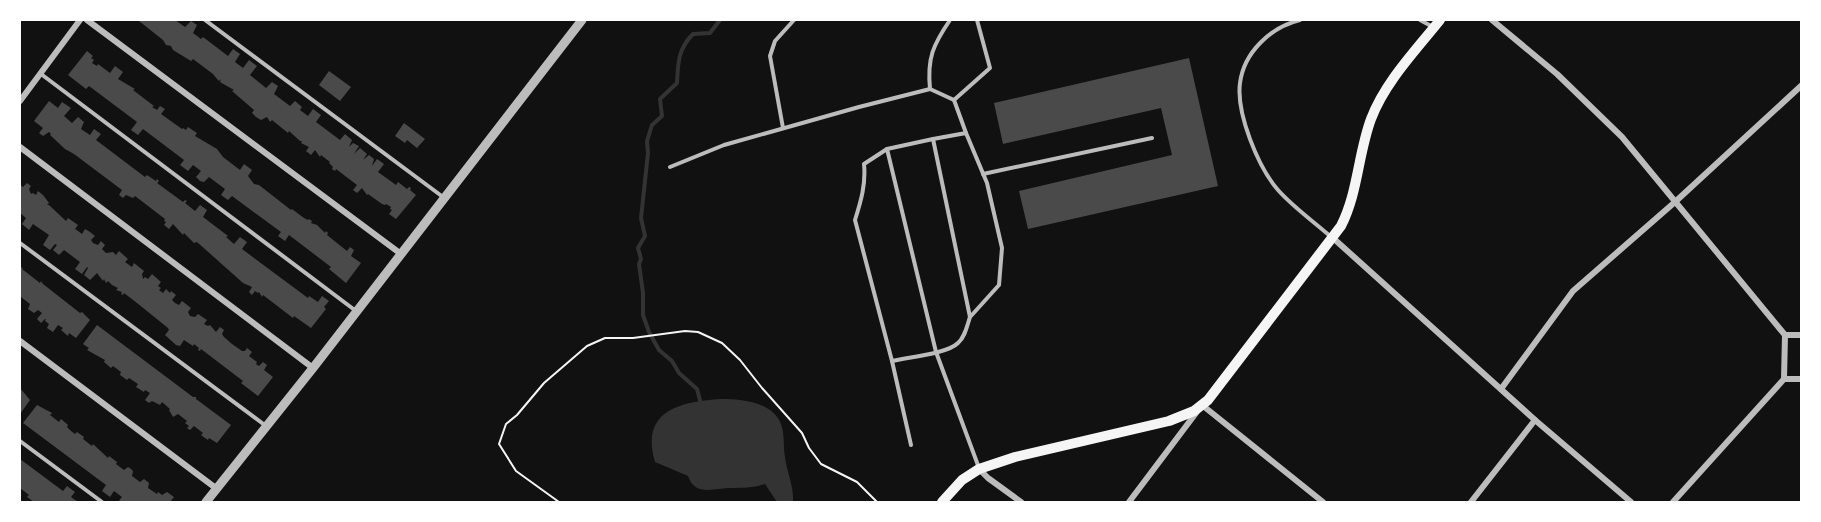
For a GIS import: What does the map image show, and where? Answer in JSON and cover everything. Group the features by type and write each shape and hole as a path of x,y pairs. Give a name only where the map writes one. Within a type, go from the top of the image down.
{"main road":[{"path":"942,502 962,480 979,469 1169,421 1189,414 1215,393 1333,238 1349,207 1367,131 1377,105 1437,23"}],"street":[{"path":"20,101 80,20"},
{"path":"87,20 400,254"},
{"path":"206,502 267,427 582,20"},
{"path":"1492,20 1592,106 1636,153 1785,335 1784,379 1672,502"},
{"path":"1501,389 1573,291 1675,202 1802,85"},
{"path":"20,147 313,368"},
{"path":"1333,238 1535,420 1631,502"},
{"path":"1785,335 1802,335"},
{"path":"20,341 217,489"},
{"path":"1784,379 1802,379"},
{"path":"1128,502 1202,405 1323,502"},
{"path":"1471,502 1535,420"},
{"path":"979,469 1021,502"}],"lane":[{"path":"205,20 444,197"},
{"path":"783,128 770,56 776,41 794,20"},
{"path":"930,89 929,63 939,36 950,20"},
{"path":"954,100 990,68 977,20"},
{"path":"1300,20 1277,28 1261,42 1245,63 1239,84 1242,108 1250,141 1272,182 1333,238"},
{"path":"1420,20 1437,23"},
{"path":"39,73 357,311"},
{"path":"670,167 724,145 930,89 954,100 983,174 1002,248 999,285 970,317 958,344 948,349 892,361"},
{"path":"911,445 892,361 855,220 862,198 864,164 887,149 966,133"},
{"path":"983,174 1152,138"},
{"path":"933,139 970,317"},
{"path":"887,149 936,352 979,469"},
{"path":"20,243 267,427"},
{"path":"20,441 102,502"}],"path":[{"path":"559,502 516,471 499,444 506,424 517,415 544,383 588,346 605,338 633,339 685,331 698,332 722,343 740,360 802,433 809,448 821,464 857,482 878,502"}],"shaded area":[{"path":"720,399 755,403 777,416 783,432 793,502 777,502 765,484 748,488 700,489 691,483 688,476 655,462 652,445 653,431 658,420 666,412 690,403"}],"building":[{"path":"140,20 175,20 185,27 191,21 197,25 193,33 201,39 203,37 228,56 233,49 240,54 235,62 243,68 249,60 257,66 250,75 266,88 272,82 278,86 274,94 290,106 295,101 302,107 300,110 308,116 313,109 321,115 316,122 340,140 345,134 352,140 349,147 353,143 359,146 354,154 360,148 367,154 363,160 369,155 374,159 372,166 377,159 384,164 378,172 396,185 398,182 407,189 411,188 410,190 416,195 396,219 389,214 391,207 367,195 362,188 357,193 353,190 357,185 336,169 335,171 332,169 330,162 321,155 320,157 315,150 311,155 306,151 309,147 301,143 302,141 289,131 288,133 272,120 270,122 267,117 261,120 256,117 252,113 254,110 232,91 234,90 220,82 221,79 219,81 193,59 191,61 173,50 171,46 166,45"},
{"path":"87,51 93,56 92,63 97,66 98,64 110,73 115,66 123,72 118,79 135,89 133,90 154,106 152,107 157,110 160,106 165,109 161,114 182,129 186,130 188,127 197,133 195,136 217,149 223,157 240,170 244,164 252,170 248,176 254,184 259,185 291,210 312,221 311,223 317,225 325,233 326,231 327,235 347,251 350,247 354,250 351,256 361,263 346,283 329,269 331,267 289,235 285,241 278,236 281,232 232,196 228,200 221,195 225,189 209,177 204,182 200,181 196,177 201,171 193,165 188,171 180,165 184,160 143,129 138,135 131,130 137,122 89,86 86,89 68,75"},
{"path":"1189,58 1218,186 1028,229 1019,191 1172,155 1161,108 1003,144 994,103"},
{"path":"329,71 351,87 340,101 319,85"},
{"path":"49,101 58,108 62,102 71,108 64,116 72,123 78,117 84,122 81,129 90,135 94,129 101,134 96,140 145,177 147,175 156,181 157,179 159,181 157,183 183,202 187,201 185,203 195,211 200,205 207,210 203,217 228,236 226,237 234,244 240,237 247,242 242,249 308,298 309,296 318,302 322,296 329,301 324,307 326,309 311,328 294,316 293,318 263,295 262,297 259,292 255,291 252,295 249,292 252,287 243,283 197,242 194,243 184,233 183,235 173,224 169,229 164,225 165,219 135,196 133,198 126,195 123,198 119,195 122,190 65,149 49,132 43,136 39,133 43,128 34,121"},
{"path":"404,123 425,139 417,148 407,140 405,143 395,136"},
{"path":"27,183 31,186 29,189 31,194 36,195 38,191 49,203 47,205 66,221 68,218 78,225 75,229 82,234 85,229 90,232 95,236 91,240 93,243 98,245 101,241 105,245 102,249 106,253 113,252 116,255 119,251 128,259 125,262 132,267 134,263 144,271 143,279 145,277 148,279 152,274 161,282 158,286 161,288 159,290 163,293 166,289 170,293 171,291 176,295 172,300 175,303 179,305 182,301 191,308 188,312 190,316 195,317 198,314 207,320 204,324 210,325 216,332 220,327 224,330 222,334 224,337 232,344 242,351 247,348 252,352 249,356 257,362 256,364 259,366 263,362 267,365 264,370 273,377 258,396 241,383 243,381 201,349 198,350 199,348 194,344 193,346 184,340 180,346 176,345 165,335 168,328 124,293 123,295 122,292 116,290 118,288 108,281 106,283 104,279 103,281 97,273 90,280 84,275 87,267 82,274 75,269 80,262 64,250 59,255 53,250 57,245 55,244 50,250 43,245 49,235 33,224 29,230 22,224 26,218 20,213 20,185 23,187"},
{"path":"20,267 90,320 76,338 69,333 68,336 58,325 53,332 47,328 49,324 45,321 46,319 41,323 37,319 42,313 38,310 34,313 28,309 30,304 21,297 20,300"},
{"path":"97,325 231,425 217,443 205,438 201,435 203,433 194,426 190,430 187,428 189,426 185,423 187,421 178,414 173,417 170,409 162,402 160,405 152,401 149,403 145,400 150,393 136,387 138,384 129,378 127,380 120,375 121,372 104,362 105,360 87,350 89,348 83,344"},
{"path":"20,388 30,400 20,414"},
{"path":"37,405 52,413 50,415 59,422 61,419 71,431 84,437 83,439 117,462 116,464 124,470 128,467 131,469 132,476 140,482 144,479 149,483 148,488 157,494 158,492 162,495 167,492 174,497 170,502 118,502 122,497 114,491 110,497 102,491 106,485 23,423"},
{"path":"20,459 63,491 67,486 75,492 71,497 78,502 34,502 27,497 29,495 20,488"}],"waterway":[{"path":"701,404 697,389 659,350 649,332 643,315 639,264 641,259 638,248 645,236 641,218 648,153 647,141 652,125 662,116 660,99 677,83 684,45 693,34 710,33 720,20"}]}
